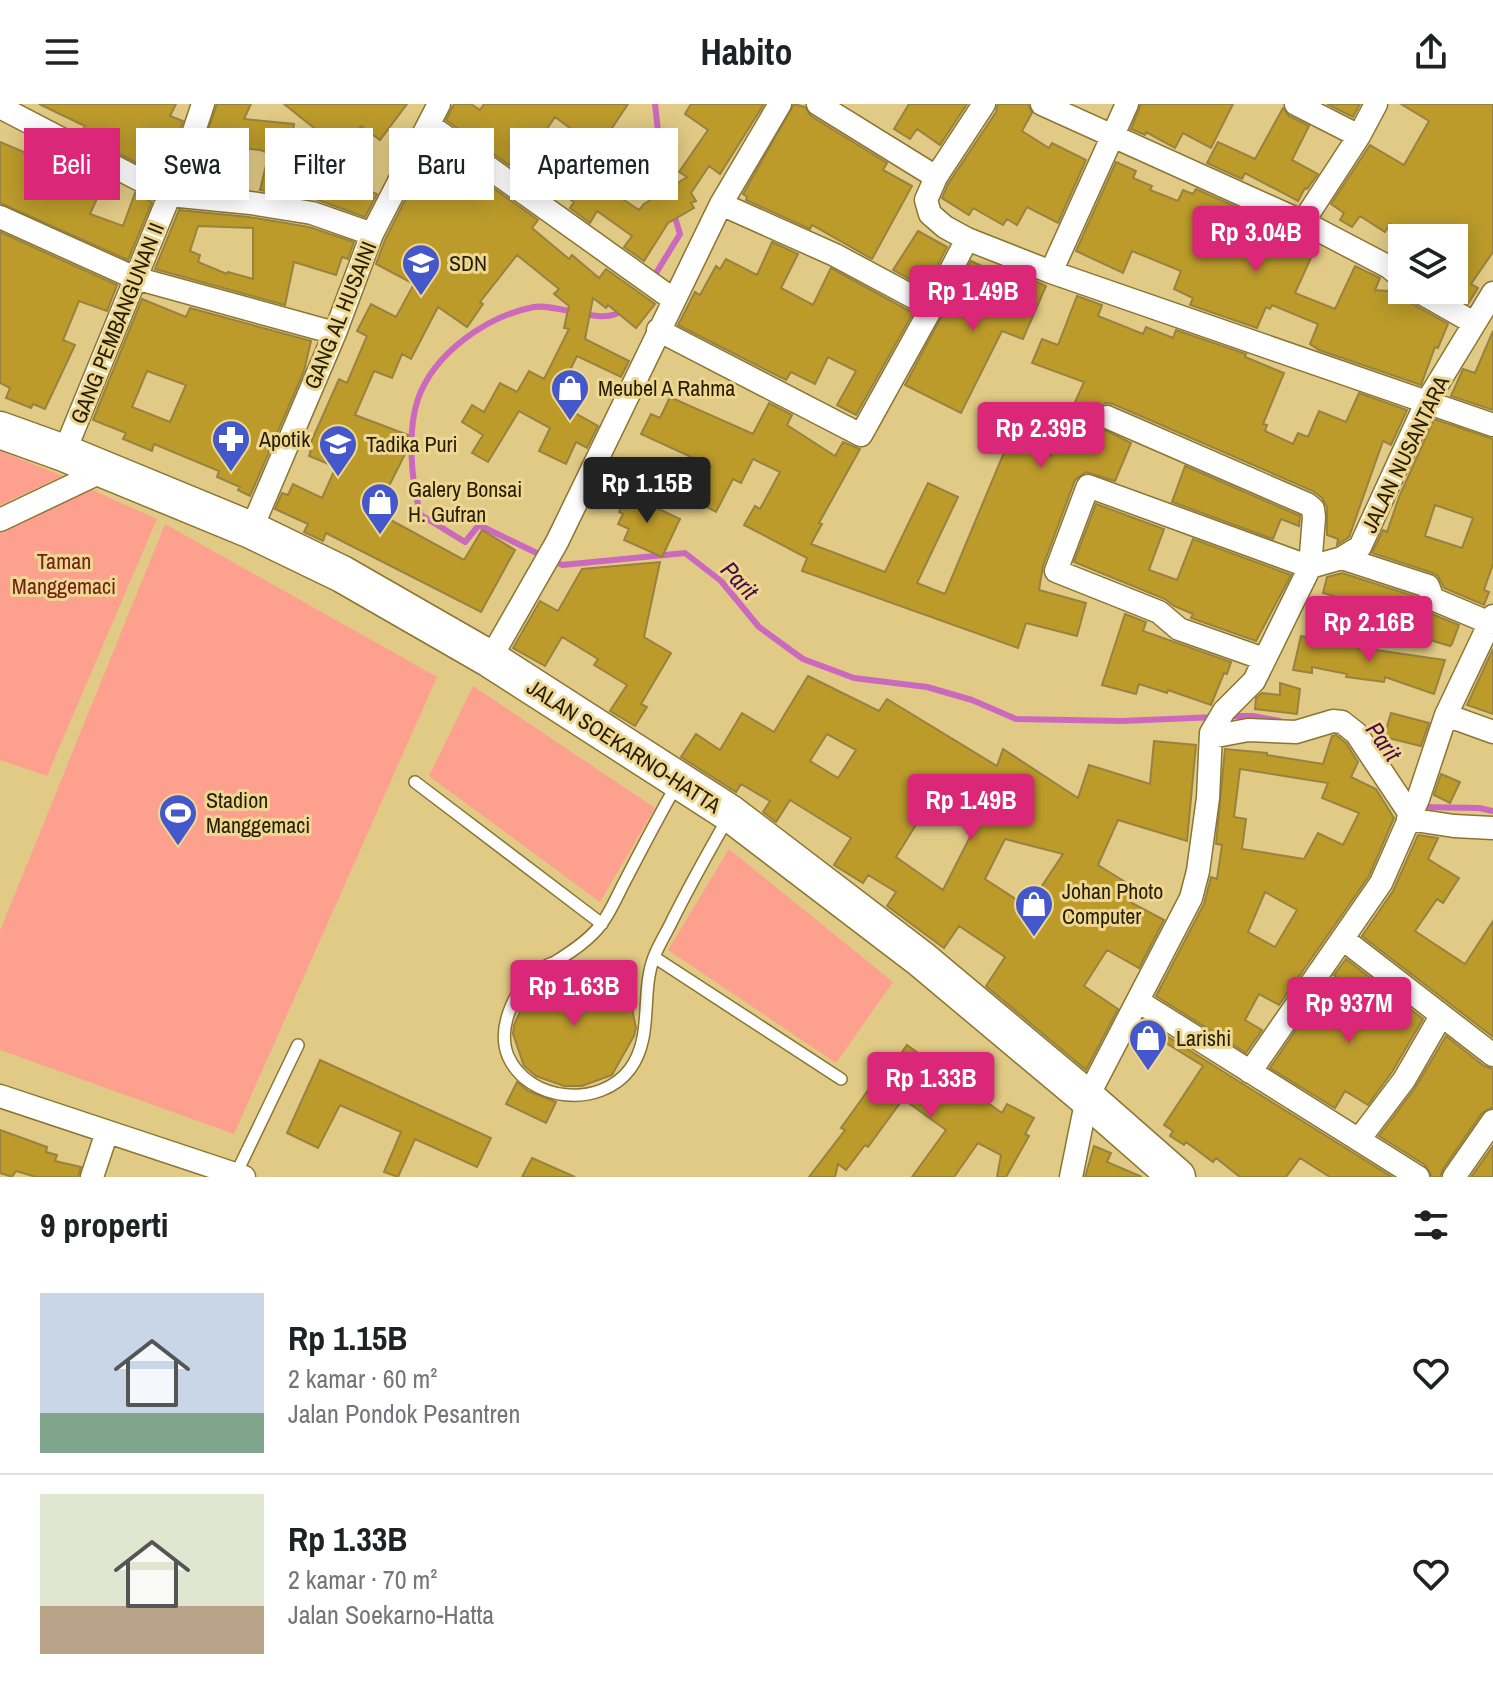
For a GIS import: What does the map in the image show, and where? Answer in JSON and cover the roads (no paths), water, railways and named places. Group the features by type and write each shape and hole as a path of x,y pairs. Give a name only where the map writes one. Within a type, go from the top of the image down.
{"highway":[{"name":"JALAN SOEKARNO-HATTA","path":"0,430 251,530 342,574 490,659 731,814 921,959 1177,1177"}],"street":[{"name":"GANG PEMBANGUNAN II","path":"195,128 203,104"},
{"name":"GANG AL HUSAINI","path":"251,530 335,333 372,234 439,104"},
{"path":"490,659 557,542 658,330 657,290 721,204 780,104"},
{"path":"984,104 936,177 926,200 927,210 945,227 967,239 1051,272 1493,425"},
{"path":"1042,104 1303,222 1388,266"},
{"path":"1051,272 1127,104"},
{"path":"1296,104 1359,136"},
{"path":"1303,222 1376,104"},
{"path":"822,105 936,177"},
{"path":"0,107 136,178"},
{"path":"429,125 657,290"},
{"name":"GANG PEMBANGUNAN II","path":"64,453 167,200"},
{"path":"220,200 312,213 372,234"},
{"path":"721,204 835,255 932,307"},
{"path":"0,217 135,278 335,333"},
{"path":"658,330 861,435 967,239"},
{"name":"JALAN NUSANTARA","path":"1342,558 1360,547 1426,403 1493,293"},
{"path":"1441,304 1474,323"},
{"path":"1071,1177 1087,1098 1191,898 1208,798 1211,735 1224,711 1254,681 1310,567 1314,517 1313,509 1307,504 1107,417"},
{"path":"0,520 105,470"},
{"path":"1250,1072 1381,883 1412,811 1446,715 1492,620 1433,599 1428,586 1342,558 1310,567 1088,486 1056,571 1159,612 1179,629 1264,659"},
{"path":"1446,715 1493,732"},
{"path":"1211,735 1248,730 1296,732 1333,721 1342,722 1356,733 1412,811 1454,826 1493,828"},
{"path":"1343,939 1493,1055"},
{"path":"1138,1001 1418,1177"},
{"path":"1360,1138 1404,1080 1441,1016"},
{"path":"0,1096 240,1176"},
{"path":"1454,1177 1493,1121"},
{"path":"92,1177 107,1132"}],"lane":[{"path":"678,781 602,924 578,945 534,973 512,1006 503,1027 507,1053 517,1073 532,1084 552,1094 586,1094 611,1086 630,1068 643,1041 645,992 654,957 693,879 731,814"},
{"path":"415,782 602,924"},
{"path":"654,957 841,1079"},
{"path":"240,1176 298,1045"}],"waterway":[{"name":"Parit","path":"655,104 658,128"},
{"name":"Parit","path":"653,278 680,234 674,214"},
{"name":"Parit","path":"543,556 479,525 465,542 421,515 412,457 412,426 418,399 436,366 449,352 464,339 498,319 534,307 594,316 615,314 623,309"},
{"name":"Parit","path":"553,560 562,565 685,553 721,581 759,627 803,659 854,678 927,687 972,700 1016,719 1122,721 1216,717"},
{"name":"Parit","path":"1227,716 1253,716 1280,721"},
{"name":"Parit","path":"1421,807 1493,811"}],"place":[{"name":"SDN","path":"421,297"},
{"name":"Meubel A Rahma","path":"570,422"},
{"name":"Apotik","path":"231,473"},
{"name":"Tadika Puri","path":"338,478"},
{"name":"Galery Bonsai H. Gufran","path":"380,536"},
{"name":"Stadion Manggemaci","path":"178,847"},
{"name":"Johan Photo Computer","path":"1034,938"},
{"name":"Larishi","path":"1148,1072"}],"park label":[{"name":"Taman Manggemaci","path":"64,574"}]}
